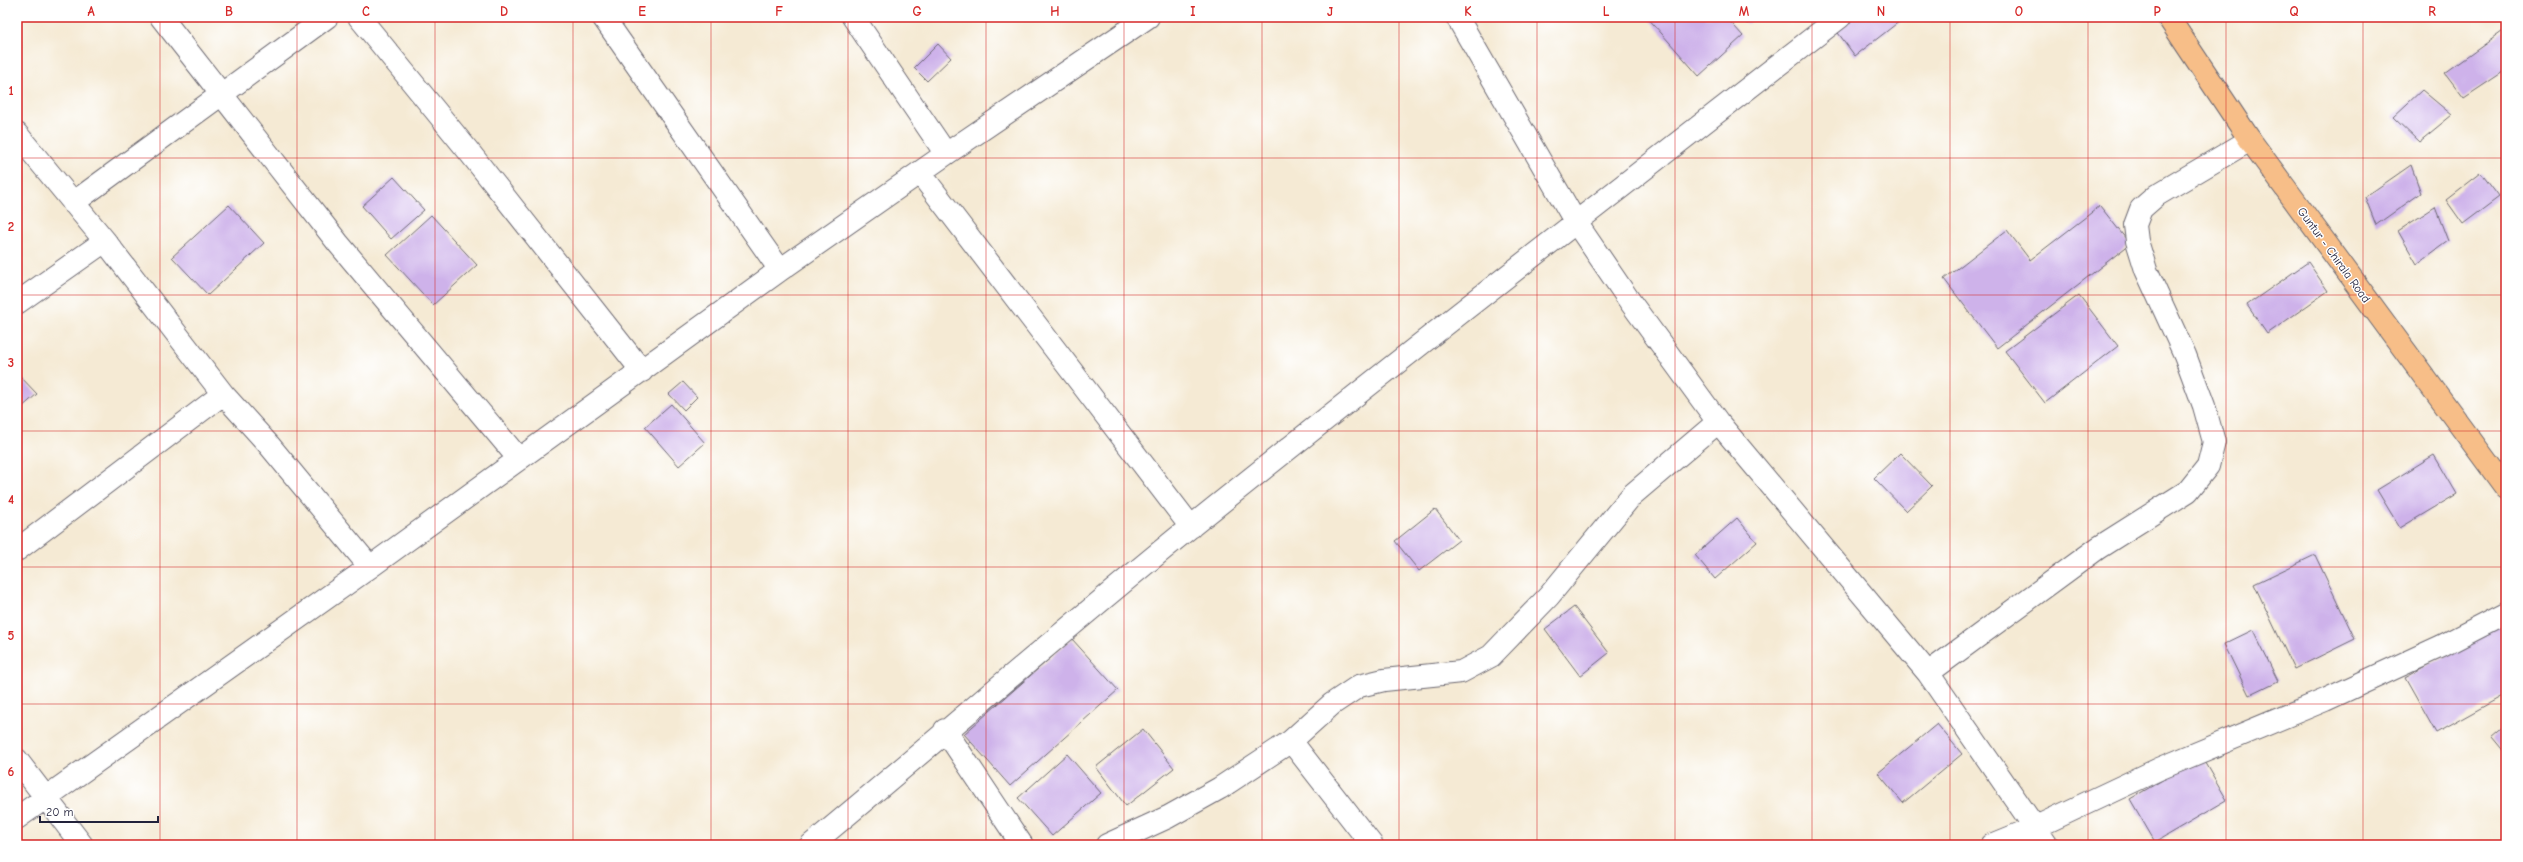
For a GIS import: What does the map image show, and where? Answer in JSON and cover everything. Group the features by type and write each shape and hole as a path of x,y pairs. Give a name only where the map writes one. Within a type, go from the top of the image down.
{"main road":[{"name":"Guntur - Chirala Road","path":"2168,17 2250,140 2506,488"}],"street":[{"path":"161,17 338,243 519,460"},
{"path":"73,203 327,17"},
{"path":"359,17 470,153 642,371"},
{"path":"603,17 780,270"},
{"path":"853,17 946,154"},
{"path":"17,818 519,460 780,270 946,154 1148,17"},
{"path":"1457,17 1575,221 1631,303 1718,422 1928,673 2041,836"},
{"path":"811,845 945,730 1191,527 1575,221 1840,17"},
{"path":"17,134 105,241 223,394 370,567"},
{"path":"1928,673 2098,548 2188,491 2208,466 2214,442 2204,406 2185,355 2146,270 2136,241 2135,225 2141,208 2157,195 2250,140"},
{"path":"920,173 1191,527"},
{"path":"17,303 105,241"},
{"path":"17,550 223,394"},
{"path":"1107,845 1168,817 1214,792 1291,741 1332,704 1359,686 1384,680 1461,672 1491,656 1549,596 1632,495 1718,422"},
{"path":"1992,845 2041,836 2160,769 2325,700 2442,646 2506,613"},
{"path":"945,730 1022,845"},
{"path":"1291,741 1372,845"},
{"path":"17,760 82,845"}],"building":[{"path":"1647,17 1726,17 1743,36 1699,76"},
{"path":"1740,17 1755,17 1747,24"},
{"path":"1845,17 1905,17 1855,56 1833,26"},
{"path":"2506,29 2506,70 2464,98 2445,73"},
{"path":"938,44 951,58 927,81 914,68"},
{"path":"2422,90 2452,115 2419,142 2393,117"},
{"path":"2411,165 2421,193 2376,225 2365,197"},
{"path":"2481,173 2499,197 2463,224 2446,200"},
{"path":"394,177 424,210 391,239 362,206"},
{"path":"229,205 264,243 208,295 172,257"},
{"path":"2100,206 2130,244 1997,348 1944,279 2007,230 2030,260"},
{"path":"2435,207 2448,241 2417,264 2398,231"},
{"path":"431,215 477,265 433,305 387,255"},
{"path":"2308,262 2328,291 2267,334 2247,305"},
{"path":"2079,295 2118,346 2045,403 2005,351"},
{"path":"19,375 37,394 21,408 17,404"},
{"path":"683,382 697,397 684,410 669,394"},
{"path":"671,404 705,443 679,466 645,427"},
{"path":"1900,453 1932,486 1906,511 1874,478"},
{"path":"2434,455 2457,494 2400,528 2377,490"},
{"path":"1435,509 1459,540 1419,571 1395,541"},
{"path":"1737,518 1757,542 1715,579 1695,555"},
{"path":"2315,555 2355,639 2294,669 2254,584"},
{"path":"1574,607 1609,653 1580,676 1545,629"},
{"path":"2506,621 2506,694 2436,733 2405,678"},
{"path":"2253,630 2278,681 2249,695 2224,644"},
{"path":"1072,639 1118,690 1010,786 964,734"},
{"path":"1937,724 1962,754 1903,803 1878,773"},
{"path":"2506,726 2506,755 2492,738"},
{"path":"1143,729 1174,768 1126,806 1096,767"},
{"path":"1067,754 1101,793 1052,836 1018,798"},
{"path":"2202,757 2227,800 2155,842 2130,799"}]}
